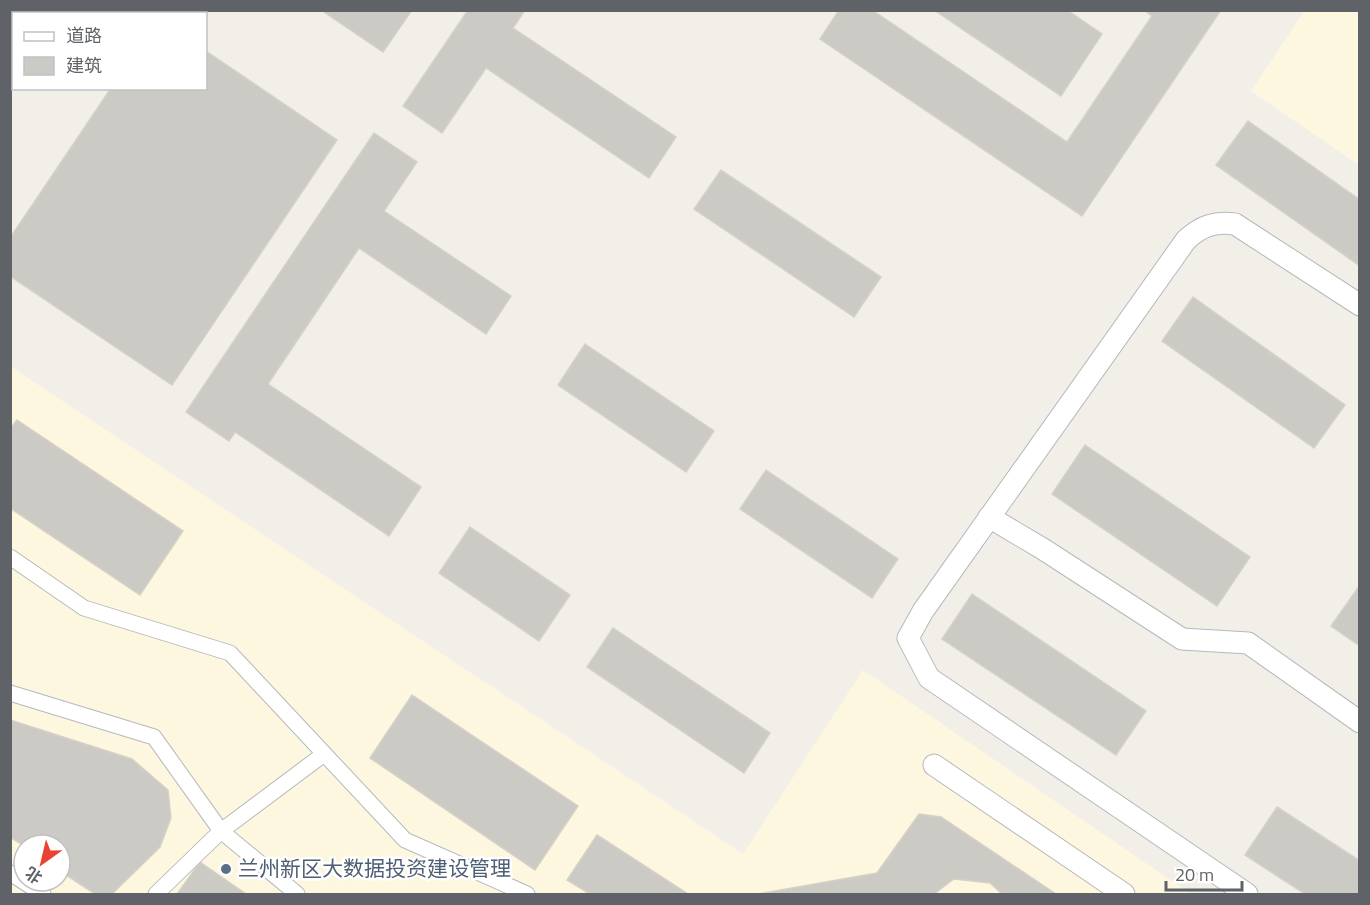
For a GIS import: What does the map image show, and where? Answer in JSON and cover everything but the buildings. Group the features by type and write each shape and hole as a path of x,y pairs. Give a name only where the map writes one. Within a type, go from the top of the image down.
{"street":[{"path":"1247,894 929,678 908,638 923,611 989,517 1186,240 1194,232 1215,223 1235,224 1359,305"},
{"path":"989,517 1043,549 1182,639 1248,643 1359,722"},
{"path":"10,557 84,609 230,653 405,840 527,894"},
{"path":"10,693 154,737 221,831 297,894"},
{"path":"156,894 221,831 324,754"},
{"path":"934,765 1124,894"},
{"path":"10,873 43,894"}],"shaded area":[{"path":"1305,10 1359,11 1359,165 1251,91"},
{"path":"10,366 743,854 863,670 1191,894 11,894"}],"place":[{"name":"兰州新区大数据投资建设管理","path":"226,869"}]}
